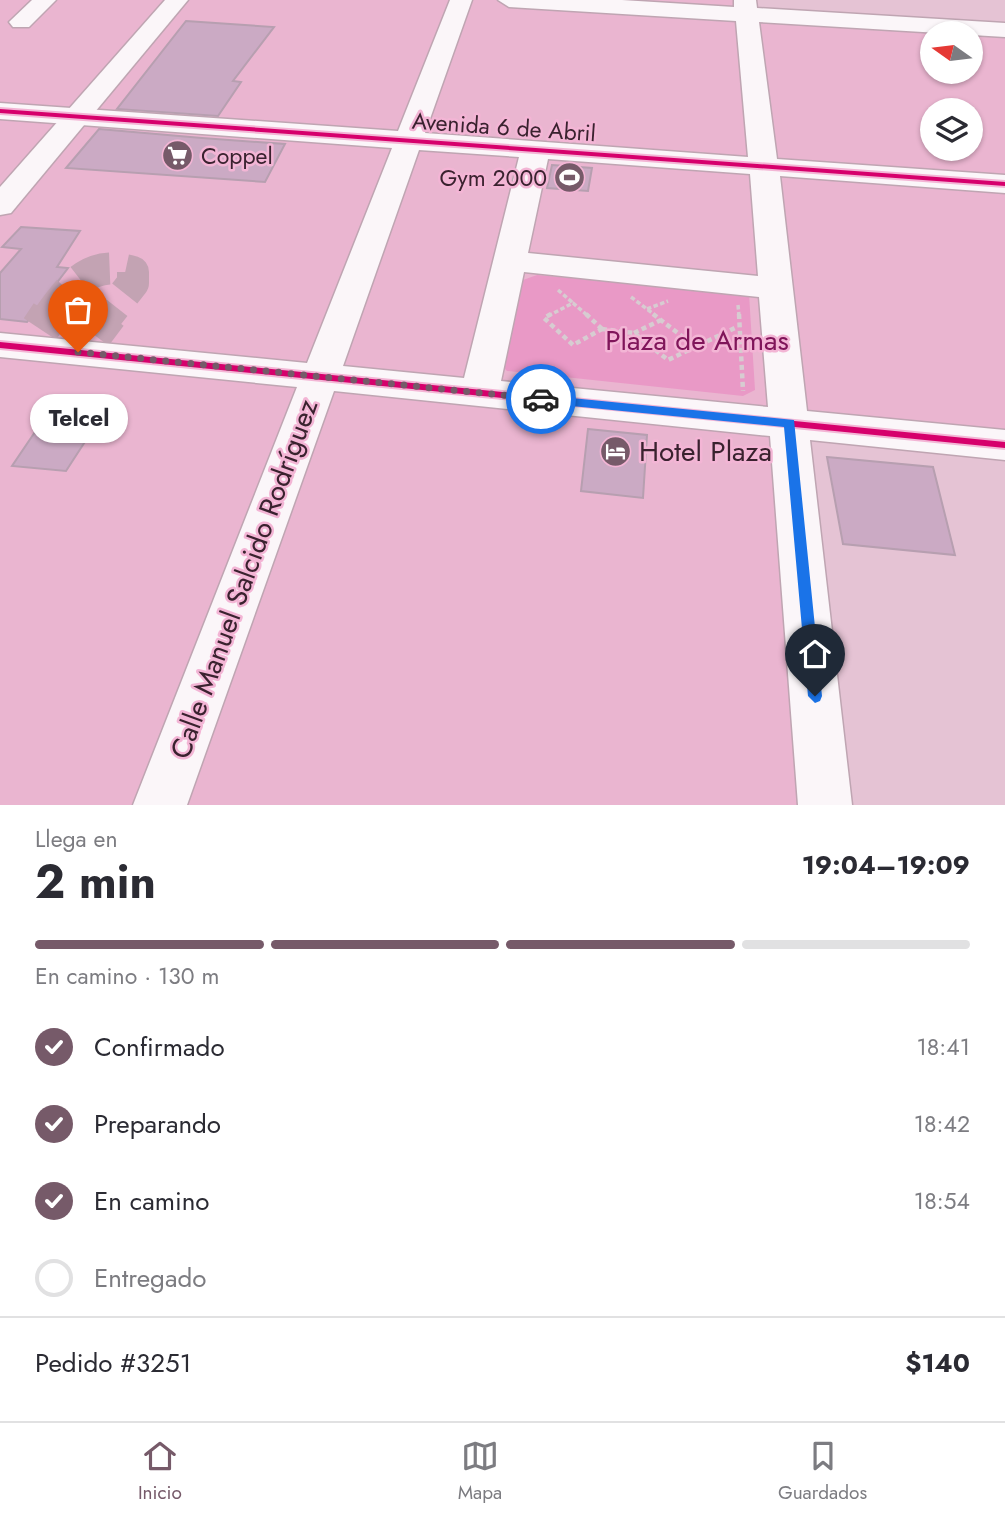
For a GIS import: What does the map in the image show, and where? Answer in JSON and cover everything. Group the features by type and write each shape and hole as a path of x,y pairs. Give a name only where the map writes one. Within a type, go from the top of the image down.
{"street":[{"path":"21,22 45,0"},
{"path":"0,206 177,0"},
{"name":"Calle Manuel Salcido Rodríguez","path":"160,805 461,0"},
{"path":"509,0 745,7 1005,30"},
{"path":"745,7 764,167 825,805"},
{"name":"Avenida 6 de Abril","path":"0,111 1005,184"},
{"path":"479,393 536,148"},
{"path":"509,261 775,288"},
{"path":"22,340 85,343 320,377 1005,445"}],"path":[{"path":"627,293 696,347"},
{"path":"738,296 737,327 743,391"},
{"path":"602,329 573,345 544,318 573,303 602,329 634,333 668,360 737,327"},
{"path":"634,333 661,320"}],"shaded area":[{"path":"0,0 745,0 746,14 920,25 920,84 984,84 984,29 1005,30 1005,445 795,424 830,805 0,805"}],"green space":[{"name":"Plaza de Armas","path":"537,275 749,294 755,390 743,396 507,371 502,366 523,280"}],"building":[{"path":"186,21 274,27 233,81 241,82 218,116 117,109"},
{"name":"Coppel","path":"99,129 285,144 265,182 66,168"},
{"name":"Gym 2000","path":"552,165 592,168 588,191 547,188"},
{"path":"21,227 80,231 57,267 68,268 27,322 0,319 0,273 21,249 2,247"},
{"path":"60,395 112,400 66,471 12,466"},
{"name":"Hotel Plaza","path":"588,429 647,435 643,498 581,491"},
{"path":"827,457 933,467 955,555 843,544"}],"tunnel":[{"path":"49,316 84,277 105,269 133,272 133,283 107,316"},
{"path":"40,329 50,314"},
{"path":"93,334 108,314"}],"cycle path":[{"path":"0,111 1005,184"},
{"path":"0,345 1005,445"}],"way so far":[{"path":"78,352 541,399"}],"place":[{"name":"Coppel","path":"178,156"},
{"name":"Gym 2000","path":"570,178"},
{"name":"Telcel","path":"78,352"},
{"name":"Hotel Plaza","path":"616,451"}],"route":[{"path":"541,399 789,423 815,696"}]}
